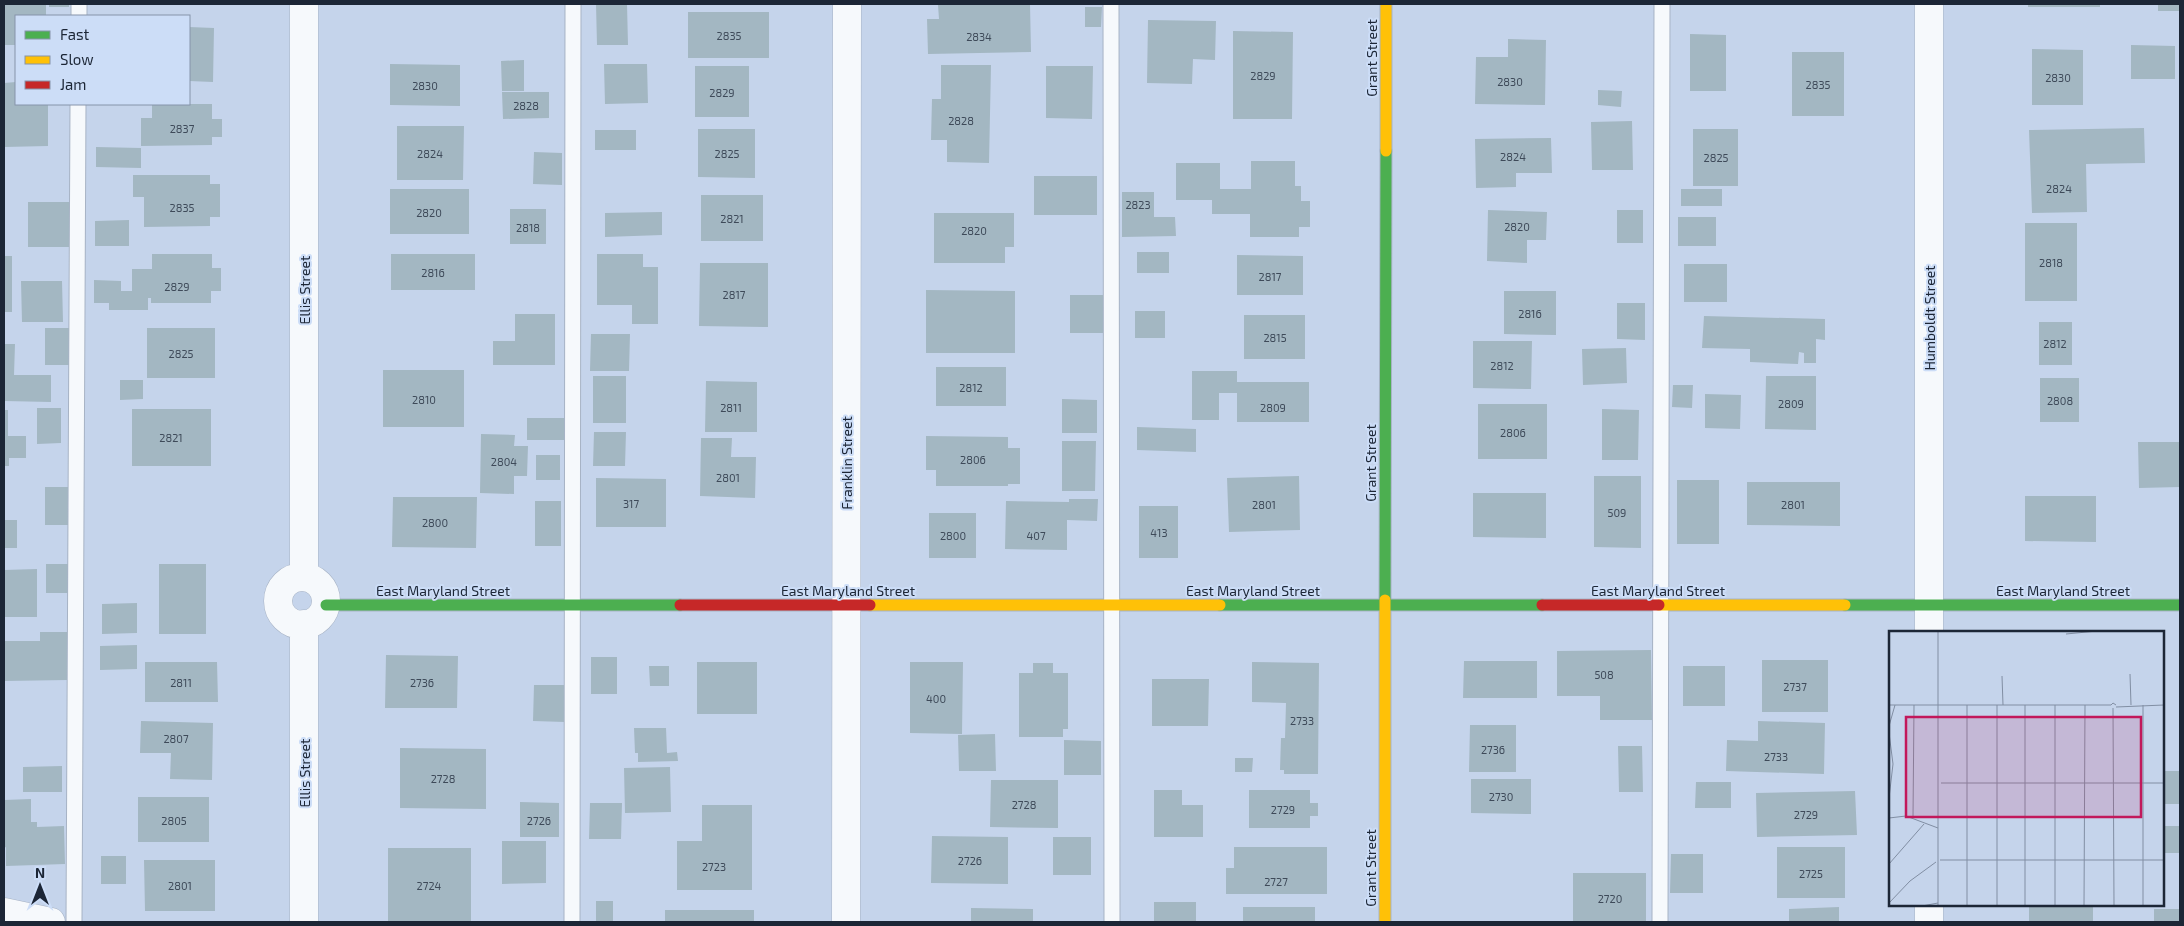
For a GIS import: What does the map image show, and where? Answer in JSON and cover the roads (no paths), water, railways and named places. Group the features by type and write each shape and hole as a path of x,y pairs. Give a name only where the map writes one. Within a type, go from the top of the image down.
{"street":[{"name":"Ellis Street","path":"304,4 304,577"},
{"name":"Franklin Street","path":"846,922 847,4"},
{"name":"Grant Street","path":"1385,922 1386,4"},
{"name":"Humboldt Street","path":"1929,4 1929,631"},
{"path":"304,577 313,580 323,588 326,605 319,618 304,624 292,622 286,618 279,605 279,597 286,584 292,579 304,577"},
{"name":"East Maryland Street","path":"326,605 2180,605"},
{"name":"Ellis Street","path":"304,624 304,922"},
{"path":"1929,906 1929,922"},
{"path":"4,912 50,922"}],"lane":[{"path":"572,922 574,4"},
{"path":"1111,4 1112,922"},
{"path":"1660,922 1662,4"},
{"path":"74,922 78,105"}]}
